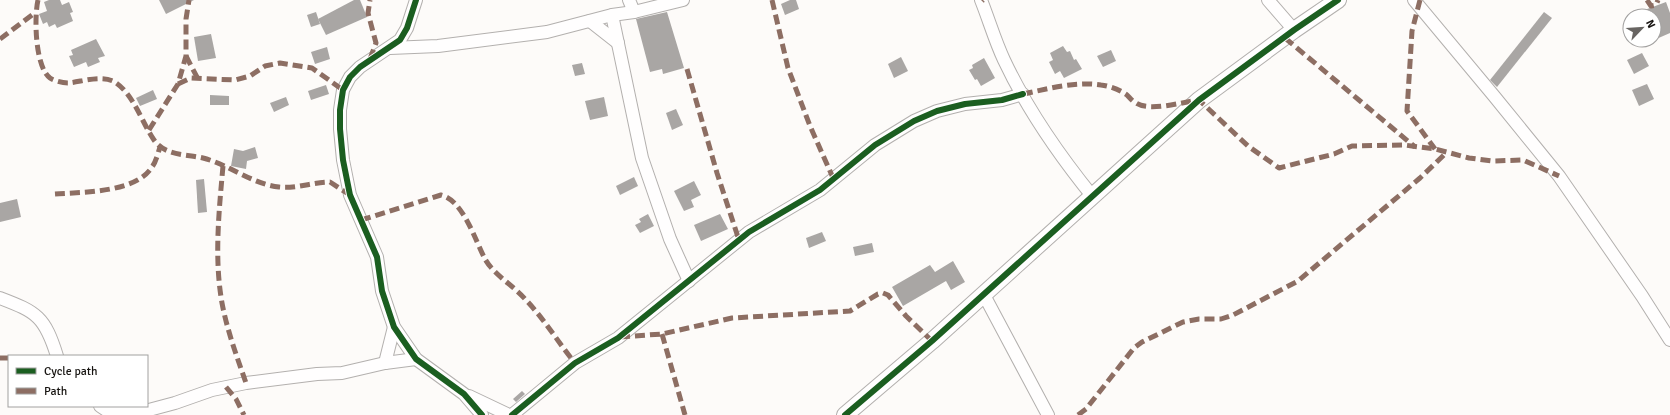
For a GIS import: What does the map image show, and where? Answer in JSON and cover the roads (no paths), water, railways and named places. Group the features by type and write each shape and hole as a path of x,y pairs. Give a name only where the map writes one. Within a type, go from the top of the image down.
{"street":[{"path":"416,0 407,28 400,40 360,67 347,81 343,90 340,110 340,129 343,160 350,195 377,257 382,290 394,327 416,359 464,394 511,415 575,363 618,338 749,232 820,190 875,145 914,121 937,111 965,104 1002,100 1023,94"},
{"path":"629,0 634,12"},
{"path":"390,48 438,46 547,32 612,15 634,12 683,0"},
{"path":"981,0 1004,60 1023,94 1071,169 1092,197"},
{"path":"1268,0 1294,30"},
{"path":"845,415 984,296 1199,100 1294,30 1338,0"},
{"path":"1414,0 1559,176 1642,296 1670,340"},
{"path":"612,15 642,158 670,239 689,281"},
{"path":"590,21 618,43"},
{"path":"984,296 1048,415"},
{"path":"0,298 26,308 37,316 46,327 57,355"},
{"path":"385,363 394,327"},
{"path":"102,407 106,410 122,413 145,411 175,403 212,390 246,383 317,374 342,373 385,363 416,359"},
{"path":"464,394 482,415"}]}
